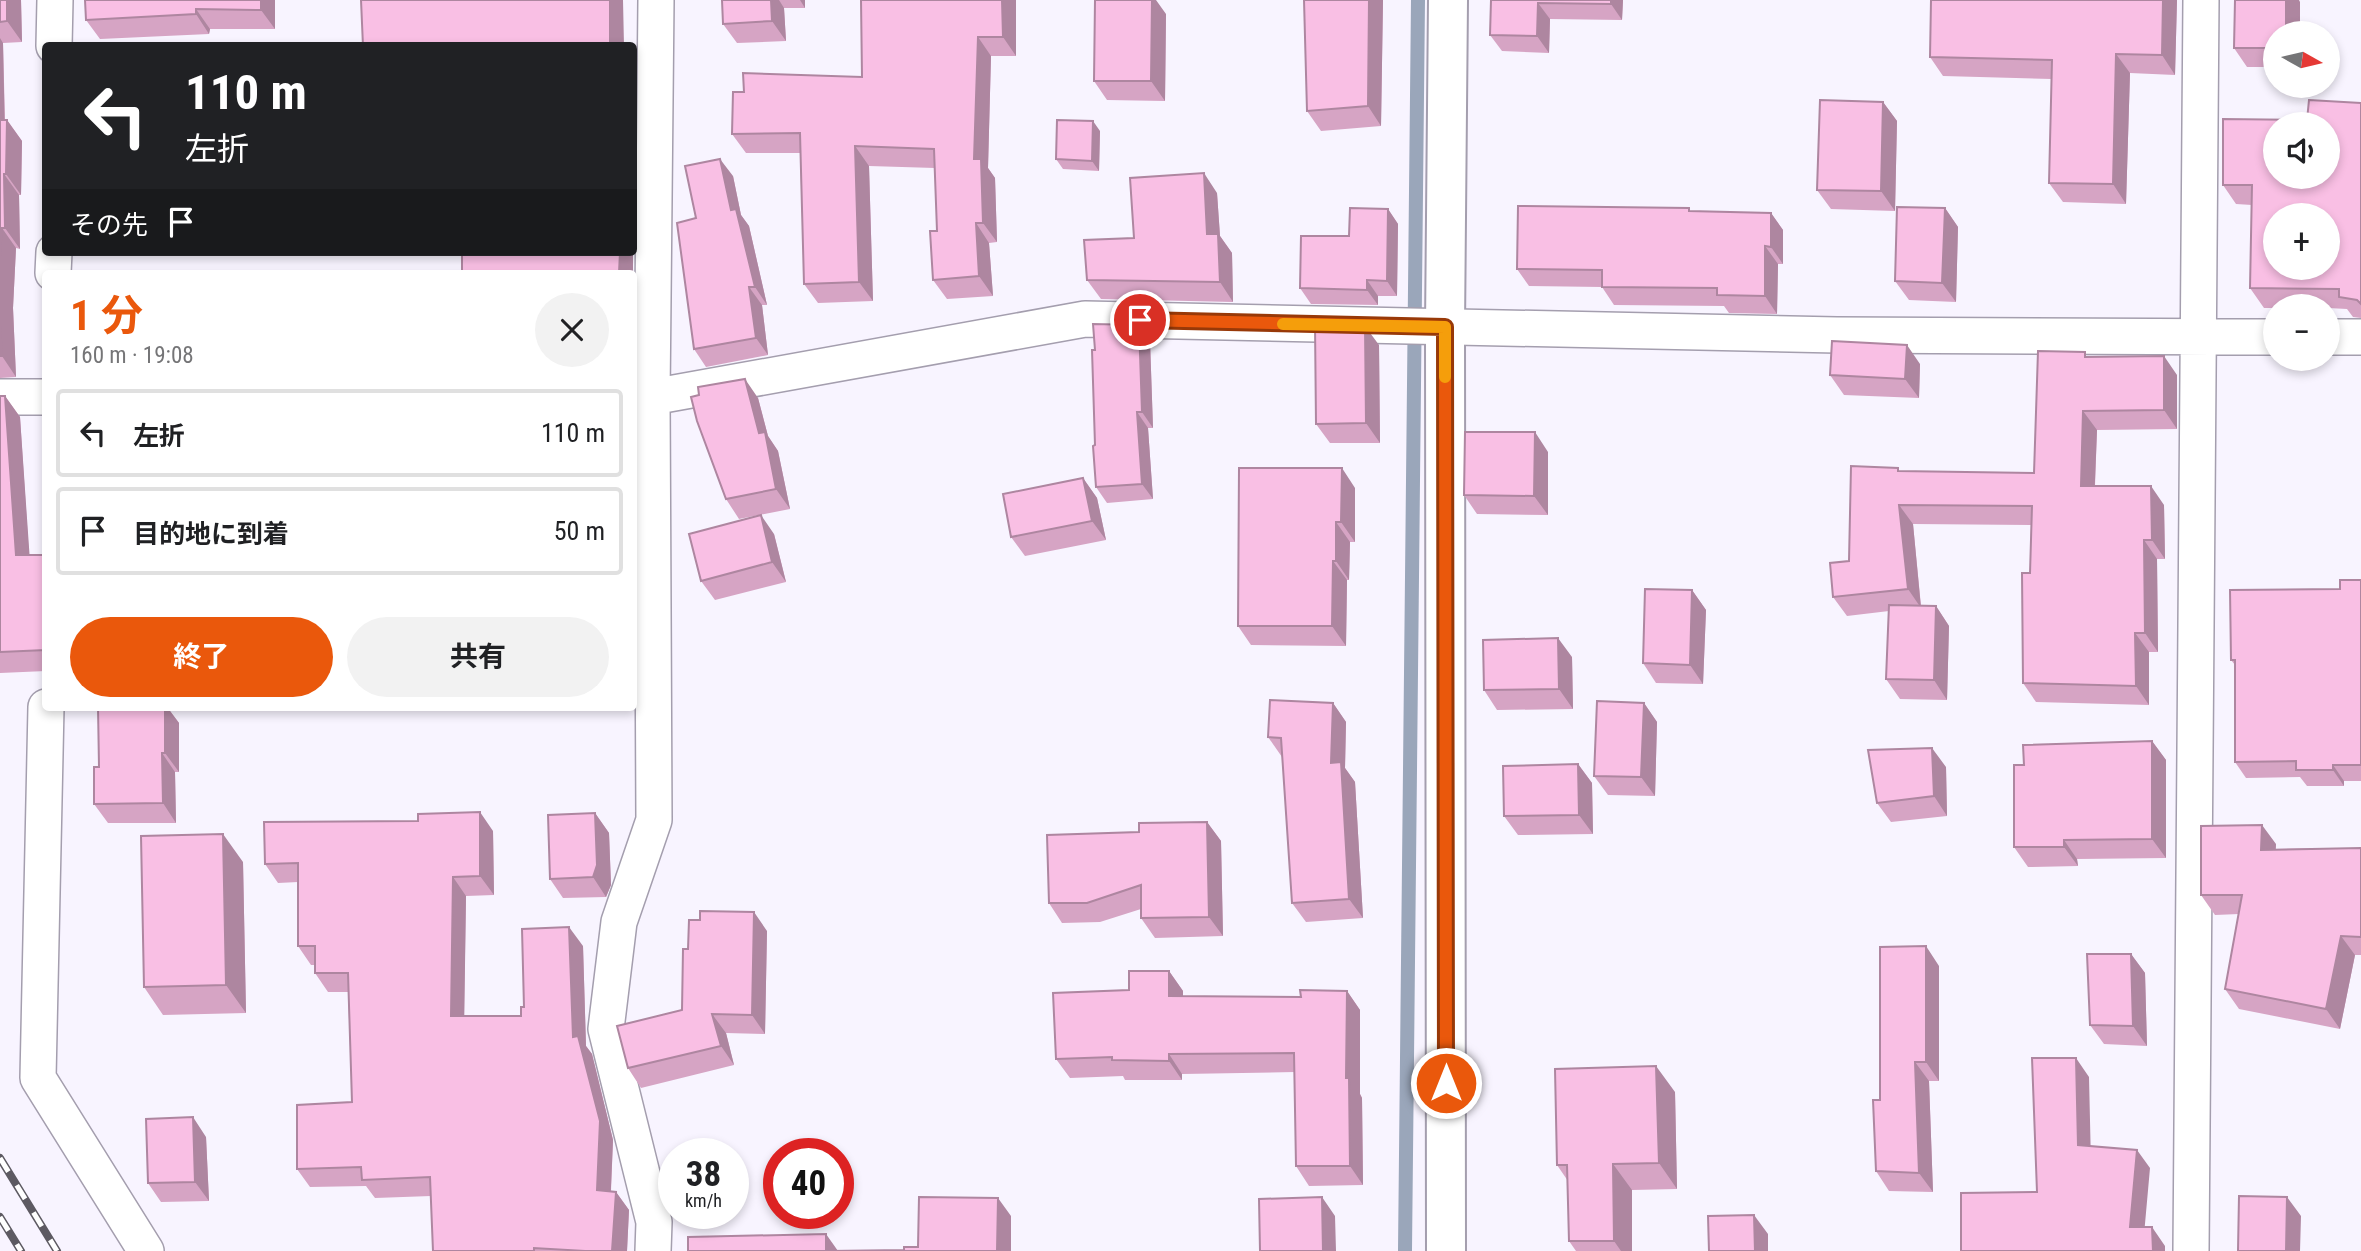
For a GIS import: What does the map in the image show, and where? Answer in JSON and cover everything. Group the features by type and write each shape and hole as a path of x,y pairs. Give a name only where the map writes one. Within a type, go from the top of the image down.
{"street":[{"path":"54,42 55,0"},
{"path":"653,1251 654,1222 606,1029 619,922 654,820 643,397 656,0"},
{"path":"1446,1251 1445,327 1448,0"},
{"path":"2191,1251 2201,0"},
{"path":"643,397 1085,319 1837,335 2263,337"},
{"path":"2340,337 2361,337"},
{"path":"0,397 42,397"},
{"path":"46,711 38,1078 146,1251"}],"building":[{"path":"0,0 7,0 7,21 0,22"},
{"path":"85,0 261,0 261,10 196,9 196,14 86,20"},
{"path":"361,0 610,0 610,42 363,42"},
{"path":"722,0 771,0 772,21 723,24"},
{"path":"861,0 1002,0 1003,37 978,37 974,159 981,159 983,223 976,223 979,276 933,280 930,231 937,231 934,149 855,146 859,282 804,284 800,133 732,134 733,92 744,92 743,73 862,77"},
{"path":"1095,0 1152,0 1151,81 1094,81"},
{"path":"1304,0 1369,0 1368,106 1307,111"},
{"path":"1491,0 1611,0 1611,4 1538,3 1537,36 1490,35"},
{"path":"1931,0 2163,0 2162,55 2116,54 2113,184 2049,183 2052,60 1930,57"},
{"path":"2235,0 2286,0 2286,21 2263,21 2263,48 2234,48"},
{"path":"1820,100 1883,102 1881,191 1817,190"},
{"path":"2309,100 2361,103 2361,304 2357,300 2340,297 2339,289 2250,288 2252,185 2223,185 2223,119 2263,119 2263,189 2340,189 2340,112 2308,112"},
{"path":"0,120 7,120 5,228 2,228 0,256"},
{"path":"1057,120 1093,121 1092,161 1056,159"},
{"path":"720,159 731,210 736,209 755,287 749,287 756,338 694,349 677,223 696,218 685,166"},
{"path":"1204,173 1207,234 1218,234 1220,282 1087,280 1084,240 1134,238 1130,178"},
{"path":"1518,206 1689,208 1689,211 1771,213 1771,247 1765,246 1765,296 1717,295 1717,288 1602,287 1602,270 1517,269"},
{"path":"1897,207 1945,208 1942,283 1895,281"},
{"path":"1350,208 1388,209 1387,281 1367,280 1367,290 1300,288 1301,236 1349,236"},
{"path":"462,256 620,256 619,270 462,270"},
{"path":"1093,324 1139,325 1142,412 1137,412 1142,484 1096,487 1093,446"},
{"path":"0,325 2,356 0,356"},
{"path":"1315,325 1365,326 1366,423 1316,424"},
{"path":"1832,341 1907,345 1905,379 1830,375"},
{"path":"2038,351 2085,352 2085,357 2164,356 2164,410 2083,411 2081,486 2151,486 2152,540 2144,540 2145,633 2135,633 2136,686 2023,683 2022,573 2030,573 2032,506 1899,505 1908,589 1833,597 1830,563 1849,561 1851,466 1898,468 1898,471 2034,473"},
{"path":"745,379 759,433 765,432 776,489 726,499 697,421 691,397 699,395 698,387"},
{"path":"0,396 5,396 16,555 42,555 42,650 0,652"},
{"path":"1465,432 1535,432 1534,496 1464,495"},
{"path":"1239,468 1342,468 1341,522 1336,522 1336,561 1333,561 1332,626 1238,626"},
{"path":"1083,478 1092,521 1011,537 1003,494"},
{"path":"761,515 772,562 701,581 689,534"},
{"path":"2340,580 2361,580 2361,765 2333,765 2333,770 2296,770 2296,761 2235,762 2235,660 2231,660 2230,590 2340,589"},
{"path":"1645,589 1692,590 1690,665 1643,663"},
{"path":"1889,605 1936,606 1934,680 1886,679"},
{"path":"1558,638 1559,689 1484,690 1483,640"},
{"path":"1270,700 1333,703 1331,763 1341,762 1349,899 1292,903 1281,738 1268,737"},
{"path":"1597,701 1644,703 1641,777 1594,776"},
{"path":"98,711 165,711 163,803 94,804 94,767 99,767"},
{"path":"2152,741 2152,839 2064,840 2064,847 2014,847 2014,765 2024,765 2023,745"},
{"path":"1932,748 1934,796 1877,803 1868,750"},
{"path":"1578,764 1579,815 1504,816 1503,766"},
{"path":"480,812 480,876 453,877 451,1016 521,1016 521,1007 524,1007 522,929 569,927 573,1037 578,1036 600,1121 597,1190 616,1192 612,1251 534,1248 534,1251 433,1251 430,1177 362,1180 361,1167 297,1169 297,1105 352,1102 348,973 315,973 315,946 298,946 298,863 265,864 264,822 418,821 418,814"},
{"path":"595,813 597,865 593,877 550,879 548,815"},
{"path":"1207,822 1209,917 1141,918 1141,885 1087,903 1049,903 1047,835 1139,832 1139,823"},
{"path":"2262,825 2261,850 2361,848 2361,937 2341,936 2326,1009 2225,989 2242,895 2201,895 2201,826"},
{"path":"223,834 226,985 144,987 141,836"},
{"path":"700,911 754,912 752,1015 712,1014 721,1046 628,1068 617,1026 682,1010 683,949 688,949 689,920 700,920"},
{"path":"1926,946 1926,1062 1915,1062 1919,1173 1876,1171 1873,1100 1880,1100 1880,947"},
{"path":"2087,954 2131,954 2133,1026 2090,1025"},
{"path":"1129,971 1169,971 1169,996 1301,997 1300,990 1347,991 1346,1078 1349,1078 1350,1166 1296,1166 1294,1053 1169,1054 1169,1061 1112,1060 1112,1057 1056,1059 1053,993 1129,990"},
{"path":"2032,1058 2076,1058 2078,1145 2137,1150 2130,1227 2152,1227 2153,1251 1961,1251 1961,1193 2037,1192"},
{"path":"1656,1066 1659,1163 1613,1164 1614,1241 1569,1241 1567,1165 1557,1165 1555,1069"},
{"path":"193,1117 195,1182 148,1183 146,1119"},
{"path":"2239,1196 2287,1197 2286,1251 2238,1251"},
{"path":"919,1197 998,1198 997,1251 829,1251 904,1250 904,1247 918,1247"},
{"path":"1322,1197 1323,1251 1260,1251 1259,1199"},
{"path":"1754,1215 1755,1251 1709,1251 1708,1216"},
{"path":"826,1234 826,1251 688,1251 688,1237"}],"waterway":[{"path":"1405,1251 1418,0"}],"railway":[{"path":"0,1158 57,1251"},
{"path":"0,1217 21,1251"}],"slow traffic":[{"path":"1283,324 1445,327 1445,377"}],"route":[{"path":"1140,320 1445,327 1446,1083"}]}
